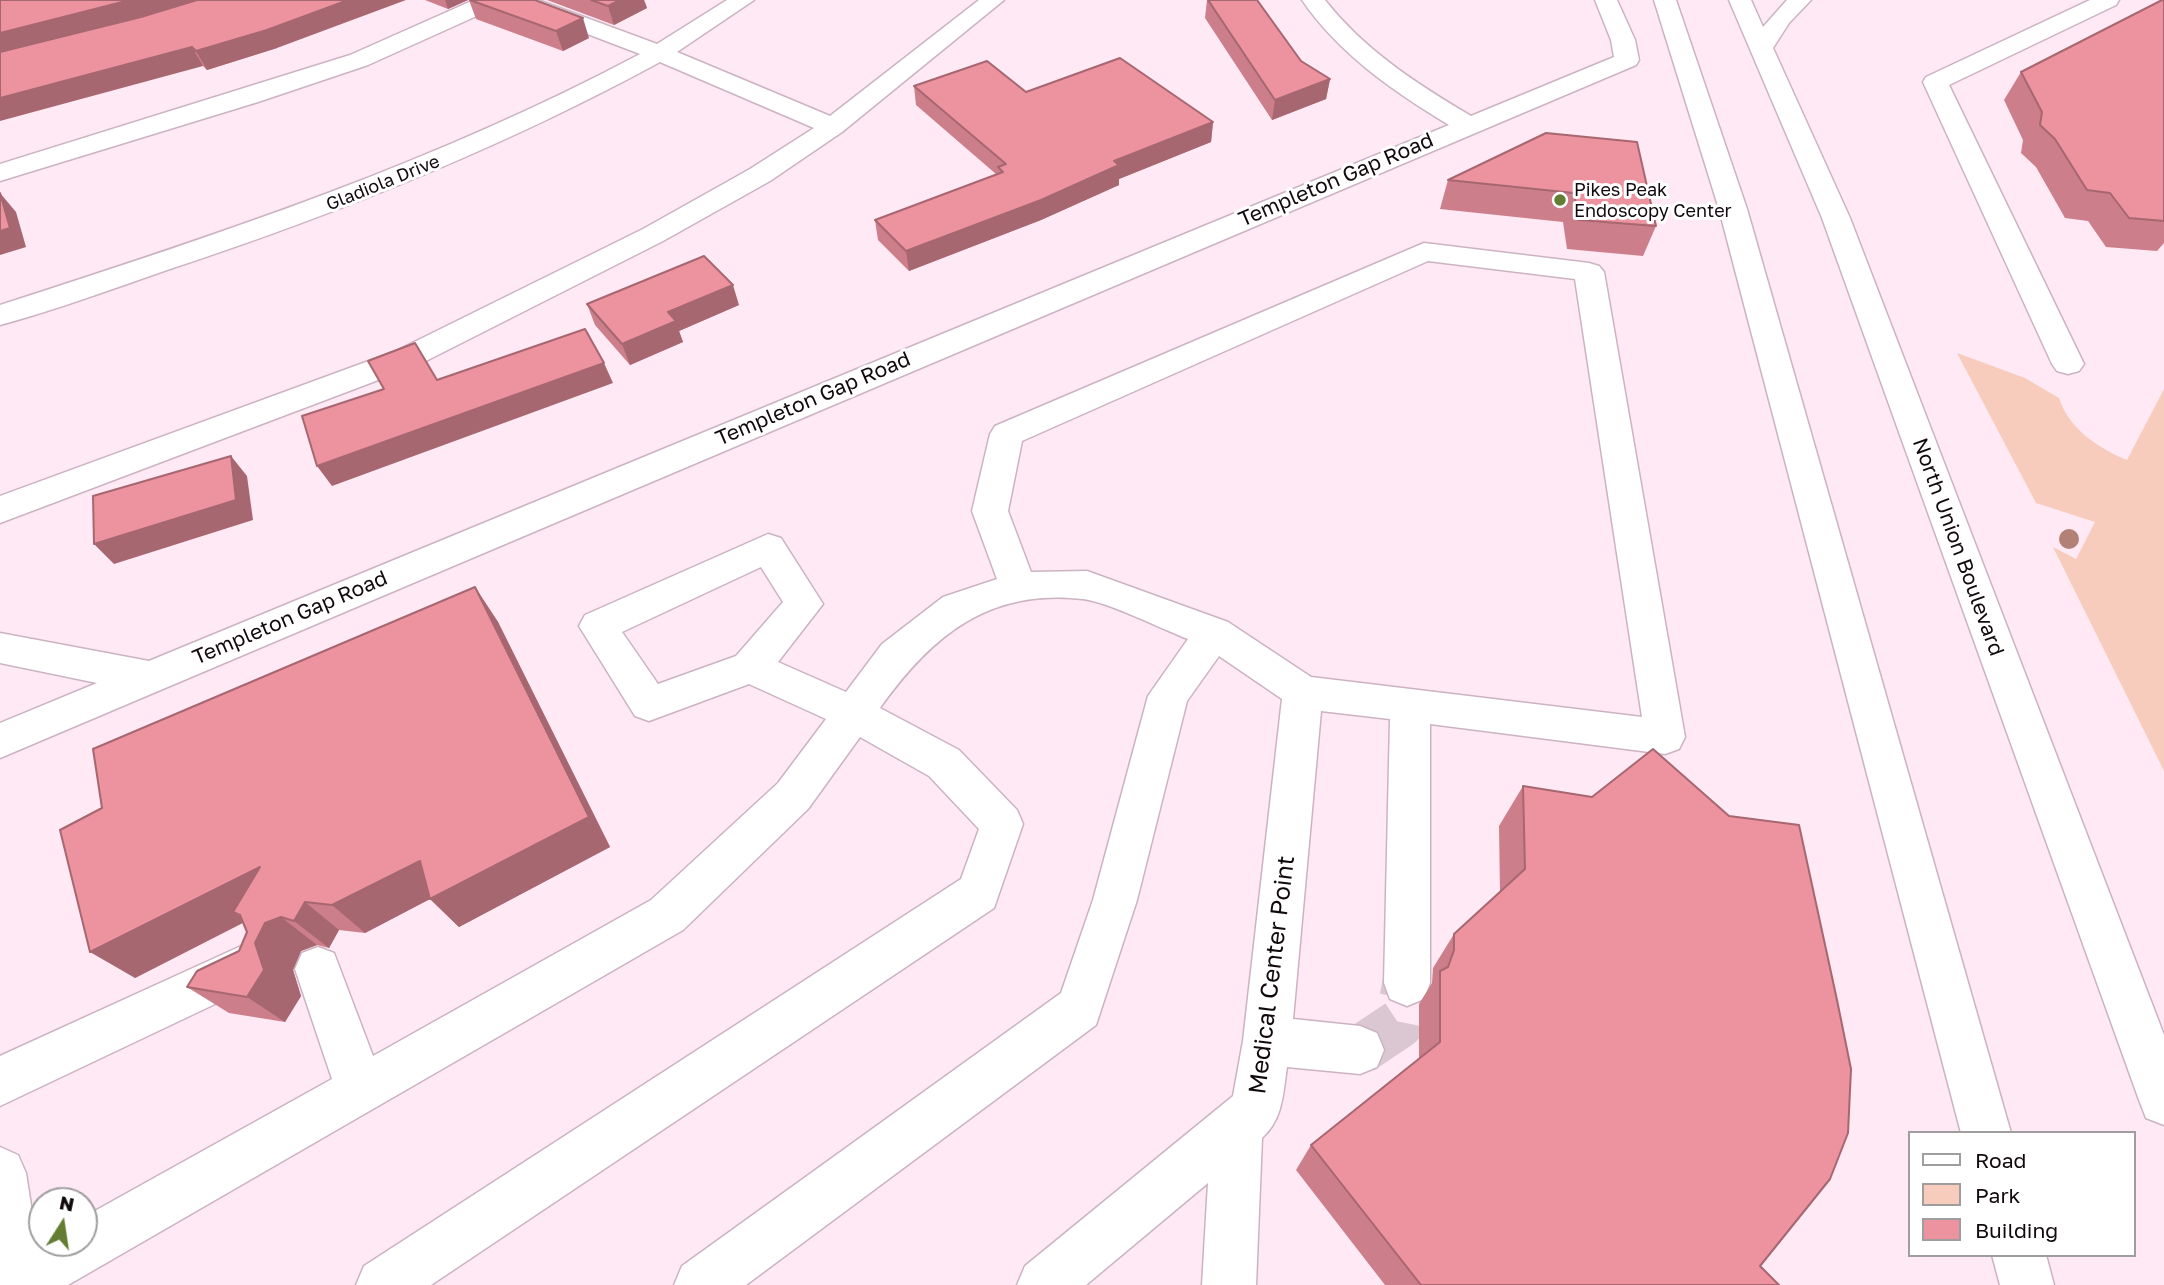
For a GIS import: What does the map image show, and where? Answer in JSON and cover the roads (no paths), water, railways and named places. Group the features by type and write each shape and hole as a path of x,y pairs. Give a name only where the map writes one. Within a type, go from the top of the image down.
{"street":[{"path":"0,173 249,97 359,60 493,0"},
{"path":"519,0 657,52 833,127"},
{"name":"Gladiola Drive","path":"0,314 304,216 460,151 592,88 743,0"},
{"path":"0,510 407,358 653,235 760,175 833,127 993,0"},
{"path":"1313,0 1333,26 1365,54 1416,95 1468,125"},
{"name":"Templeton Gap Road","path":"4,737 1627,60 1623,40 1606,0"},
{"name":"North Union Boulevard","path":"1740,0 1836,218 2161,1089"},
{"path":"1761,48 1780,19 1800,0"},
{"path":"2068,364 1934,82 2087,3"},
{"path":"1677,10 1985,1131"},
{"path":"0,1173 16,1285 667,915 793,796 896,655 956,607 1018,586 1087,585 1214,633 1303,692 1665,737 1589,272 1424,252 1007,434 989,511 1018,586"},
{"path":"383,1285 978,893 1002,824 944,763 853,713 750,667 649,705 598,626 768,548 804,604 750,667"},
{"path":"701,1285 1079,1008 1115,900 1168,696 1214,633"},
{"path":"0,648 147,677"},
{"name":"Medical Center Point","path":"1044,1285 1256,1110 1267,1041 1303,692"},
{"path":"1406,984 1410,706"},
{"path":"0,1081 259,960"},
{"path":"318,969 360,1089"},
{"path":"1267,1041 1360,1050"},
{"path":"1229,1285 1237,1125"},
{"path":"2020,1257 2028,1285"}],"tunnel":[{"path":"1360,1050 1399,1024 1407,983"}],"place":[{"name":"Pikes Peak Endoscopy Center","path":"1560,200"}]}
